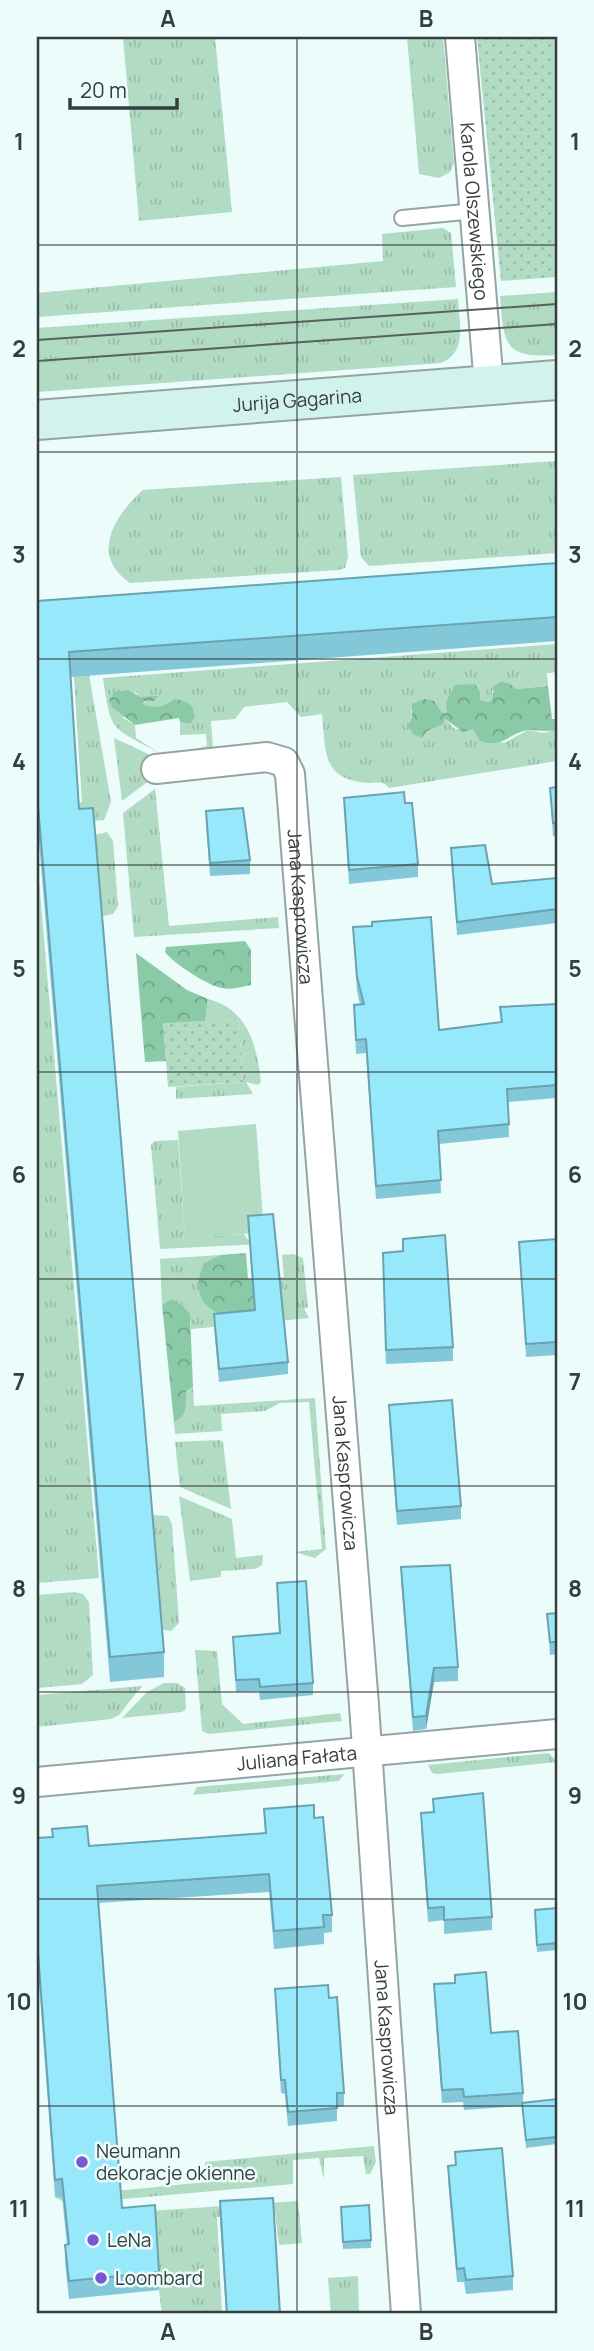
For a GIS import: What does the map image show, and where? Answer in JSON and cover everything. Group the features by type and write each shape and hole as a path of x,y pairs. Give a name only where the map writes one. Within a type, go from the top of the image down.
{"street":[{"name":"Karola Olszewskiego","path":"460,37 489,385"},
{"name":"Jurija Gagarina","path":"37,420 557,380"},
{"name":"Jana Kasprowicza","path":"156,769 267,757 281,761 289,768 407,2314"},
{"name":"Juliana Fałata","path":"37,1782 557,1734"}],"lane":[{"path":"402,218 475,211"}],"green space":[{"path":"123,37 215,37 232,212 139,221"},
{"path":"407,37 443,37 454,163 450,172 439,178 419,174"},
{"path":"477,37 557,37 557,277 501,281"},
{"path":"443,228 451,233 456,287 37,317 37,293 383,261 382,234"},
{"path":"557,292 557,355 539,356 516,351 506,337 500,296"},
{"path":"458,299 459,344 450,358 441,363 37,392 37,328"},
{"path":"557,461 557,553 369,566 361,557 353,475"},
{"path":"341,477 348,557 345,568 130,583 118,572 111,560 109,548 116,523 123,511 143,490"},
{"path":"557,644 557,672 547,673 548,686 516,689 509,683 492,691 493,700 488,702 480,700 443,713 411,710 412,718 427,731 444,718 455,729 473,729 504,743 528,730 543,733 557,730 557,761 389,788 382,783 368,783 342,776 329,761 322,714 301,717 287,702 244,707 235,719 211,721 213,750 172,755 207,746 206,734 180,735 180,722 190,724 166,706 150,707 143,704 145,701 135,692 123,718 135,725 136,738 159,753 131,738 116,726 108,710 103,678"},
{"path":"73,663 87,663 111,802 104,820 37,826 37,806 82,802"},
{"path":"501,682 509,683 516,689 548,686 552,719 557,719 557,730 522,731 501,742 488,743 480,741 473,729 463,732 445,719 443,724 427,731 422,738 413,734 408,726 412,718 412,704 424,699 434,701 442,713 447,712 446,702 455,685 475,684 480,692 480,700 488,702 492,700 494,686"},
{"path":"128,690 141,697 158,696 154,701 144,701 143,704 156,707 174,699 186,702 193,709 195,717 190,724 180,722 179,718 135,725 112,707 109,700 115,692"},
{"path":"114,738 148,754 150,780 122,801"},
{"path":"155,789 169,926 278,917 279,928 134,937 123,813"},
{"path":"107,832 113,841 118,906 113,914 103,916 94,835"},
{"path":"39,880 99,1578 37,1583 37,881"},
{"path":"245,941 251,950 251,985 229,989 200,979 165,952 166,947"},
{"path":"136,953 187,990 208,999 205,1021 163,1024 166,1061 145,1062"},
{"path":"208,999 233,1011 241,1020 248,1031 257,1055 261,1082 258,1085 246,1082 253,1094 176,1099 176,1087 243,1082 239,1019 205,1021"},
{"path":"239,1019 243,1082 168,1087 163,1023"},
{"path":"256,1124 264,1232 185,1239 178,1131"},
{"path":"178,1140 185,1238 244,1234 247,1239 260,1244 160,1249 151,1145 154,1141"},
{"path":"246,1253 248,1279 280,1277 284,1286 246,1316 231,1317 216,1312 205,1303 199,1290 204,1263 220,1255"},
{"path":"293,1254 303,1258 308,1307 304,1309 309,1318 191,1329 191,1322 171,1299 162,1305 160,1259 220,1255 204,1263 263,1292 284,1286 280,1277 284,1277 282,1255"},
{"path":"171,1299 182,1305 190,1314 193,1387 186,1391 186,1405 182,1417 174,1422 162,1305"},
{"path":"193,1387 194,1406 315,1398 326,1549 315,1558 295,1552 322,1549 309,1402 280,1403 265,1411 221,1414 222,1431 175,1434 174,1422 184,1413 186,1391"},
{"path":"175,1442 223,1442 231,1509 180,1487"},
{"path":"179,1496 232,1519 236,1558 263,1555 262,1565 255,1569 221,1571 221,1577 190,1581"},
{"path":"153,1515 168,1516 172,1524 179,1623 171,1631 163,1630"},
{"path":"75,1592 83,1594 89,1602 93,1675 82,1684 37,1688 37,1595"},
{"path":"195,1650 217,1651 222,1704 243,1724 340,1713 342,1721 209,1734 202,1731"},
{"path":"164,1683 177,1683 185,1688 186,1709 182,1712 122,1718 147,1692"},
{"path":"142,1686 119,1715 111,1719 37,1727 37,1695"},
{"path":"549,1753 557,1762 437,1774 432,1773 428,1765"},
{"path":"344,1774 339,1781 193,1795 197,1787"},
{"path":"374,2146 376,2162 370,2174 366,2174 363,2156 324,2158 324,2179 319,2158 293,2160 293,2184 67,2204 55,2197 206,2182 205,2162"},
{"path":"298,2201 302,2243 279,2245 275,2212 217,2217 222,2314 162,2314 155,2258 159,2257 155,2223 121,2213"},
{"path":"358,2276 359,2314 331,2314 328,2278"}],"building":[{"path":"557,563 557,617 69,652 79,809 93,808 164,1652 110,1657 37,794 37,601"},
{"path":"557,787 557,823 553,823 550,788"},
{"path":"404,792 405,803 412,803 418,864 349,870 344,798"},
{"path":"243,808 250,860 210,863 206,811"},
{"path":"485,845 492,884 557,878 557,909 457,922 451,848"},
{"path":"431,917 439,1030 502,1022 500,1007 557,1004 557,1085 507,1089 509,1124 438,1131 441,1180 376,1186 366,1039 356,1040 354,1005 364,1004 357,977 353,927 372,926 372,922"},
{"path":"273,1214 288,1362 219,1369 214,1314 255,1310 248,1216"},
{"path":"445,1235 453,1347 386,1350 383,1253 403,1251 403,1239"},
{"path":"557,1239 557,1342 526,1344 519,1242"},
{"path":"452,1400 461,1506 397,1511 389,1405"},
{"path":"450,1565 458,1667 434,1668 426,1716 413,1717 401,1567"},
{"path":"306,1581 313,1683 260,1687 259,1679 236,1680 233,1637 280,1633 277,1583"},
{"path":"557,1613 557,1642 550,1642 547,1614"},
{"path":"483,1793 492,1917 444,1920 444,1907 428,1908 421,1813 434,1812 433,1799"},
{"path":"314,1805 314,1818 323,1817 332,1915 323,1915 324,1927 274,1931 269,1874 97,1886 122,2208 155,2205 159,2272 69,2281 65,2245 69,2244 62,2179 55,2180 37,1939 37,1838 53,1837 52,1829 87,1826 89,1846 266,1833 264,1809"},
{"path":"557,1908 557,1943 537,1945 535,1910"},
{"path":"486,1972 491,2033 518,2031 523,2093 464,2097 463,2089 442,2090 434,1984 455,1983 455,1975"},
{"path":"328,1985 329,1998 337,1997 344,2093 337,2093 337,2108 288,2112 285,2080 281,2080 275,1989"},
{"path":"557,2099 557,2137 526,2140 522,2103"},
{"path":"502,2148 513,2276 466,2280 464,2268 457,2269 448,2166 456,2165 455,2152"},
{"path":"273,2198 280,2314 227,2314 220,2201"},
{"path":"369,2205 371,2240 343,2242 341,2207"}],"tram line":[{"path":"37,340 557,304"},
{"path":"37,361 557,324"}],"place":[{"name":"Neumann dekoracje okienne","path":"82,2162"},
{"name":"LeNa","path":"93,2240"},
{"name":"Loombard","path":"101,2278"}]}
